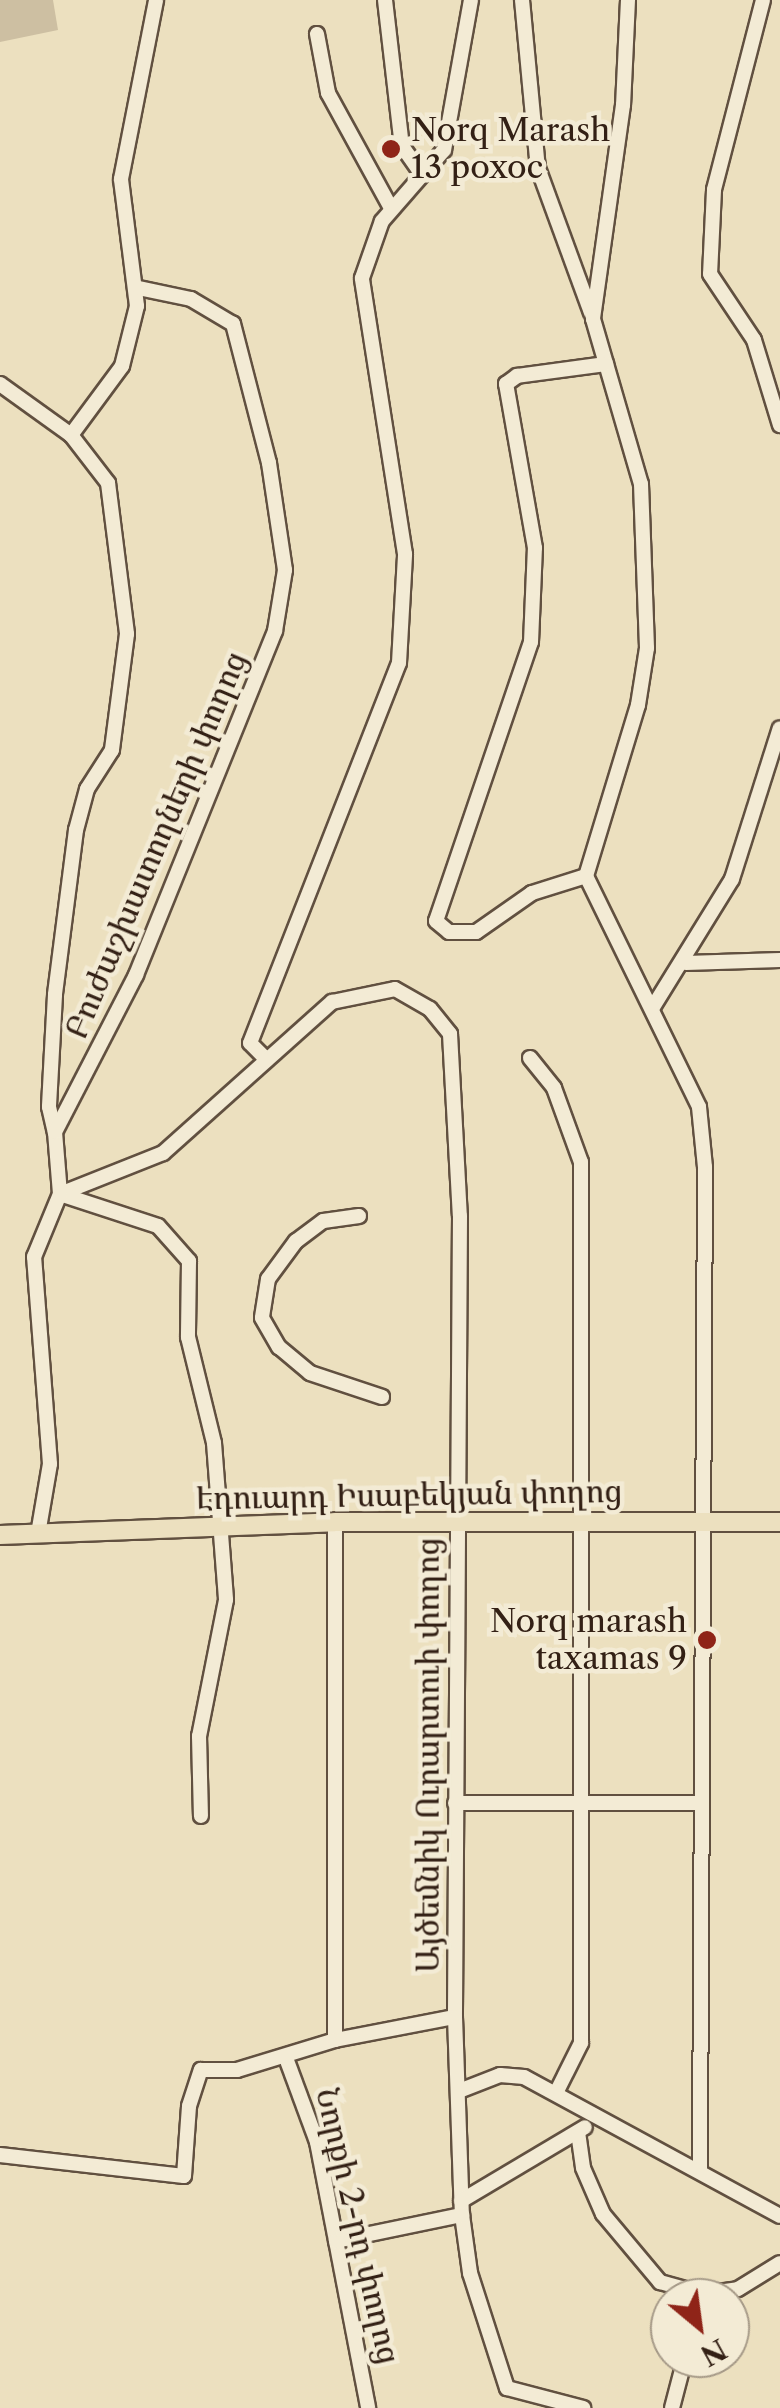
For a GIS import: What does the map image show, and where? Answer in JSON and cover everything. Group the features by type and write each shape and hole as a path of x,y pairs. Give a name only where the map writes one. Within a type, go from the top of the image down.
{"main road":[{"name":"Էդուարդ Իսաբեկյան փողոց","path":"0,1535 335,1522 780,1522"}],"street":[{"path":"71,436 122,366 139,288 121,179 156,0"},
{"path":"385,0 402,146 420,172"},
{"path":"265,1058 250,1044 399,663 405,554 362,278 373,238 391,208 444,150 461,28 471,0"},
{"path":"522,0 538,168 593,319 640,484 647,648 638,705 586,876 699,1107 706,1522 700,2171"},
{"path":"593,319 623,105 628,0"},
{"path":"763,0 714,190 710,274 754,340 780,425"},
{"path":"316,34 328,93 391,208"},
{"name":"Բուժաշխատողների փողոց","path":"55,1132 136,975 275,631 285,570 269,464 233,324 191,299 139,288"},
{"path":"586,876 532,893 476,932 442,930 437,916 508,726 531,642 535,548 506,384 517,376 606,364"},
{"path":"0,384 71,436 108,483 127,634 112,750 87,788 76,830 55,996 48,1107 55,1132 60,1194 34,1258 50,1464 38,1534"},
{"path":"653,1007 686,963 732,878 780,728"},
{"path":"686,963 780,960"},
{"name":"Այծեմնիկ Ուրարտուի փողոց","path":"60,1194 163,1154 265,1058 332,1002 395,990 430,1009 450,1034 460,1216 455,2016 462,2208 470,2273 502,2380 514,2392 583,2408"},
{"path":"530,1058 554,1088 581,1162 581,2043 557,2090"},
{"path":"60,1194 158,1226 189,1261 188,1337 214,1443 226,1600 199,1736 202,1816"},
{"path":"359,1216 323,1221 296,1241 268,1279 262,1318 278,1347 310,1373 382,1397"},
{"path":"335,1522 335,2040"},
{"path":"455,1803 702,1803"},
{"path":"0,2155 184,2176 189,2106 202,2070 237,2070 335,2040 455,2016"},
{"name":"Նորքի 2-րդ փողոց","path":"286,2058 317,2142 368,2408"},
{"path":"460,2091 512,2073 557,2090 597,2117 780,2216"},
{"path":"336,2240 462,2208 597,2117"},
{"path":"578,2132 591,2191 638,2263 655,2278"},
{"path":"750,2284 780,2262"},
{"path":"672,2408 680,2378"}],"shaded area":[{"path":"0,0 53,0 58,30 0,42"}],"place":[{"name":"Norq Marash 13 poxoc","path":"391,149"},
{"name":"Norq marash taxamas 9","path":"707,1640"}]}
